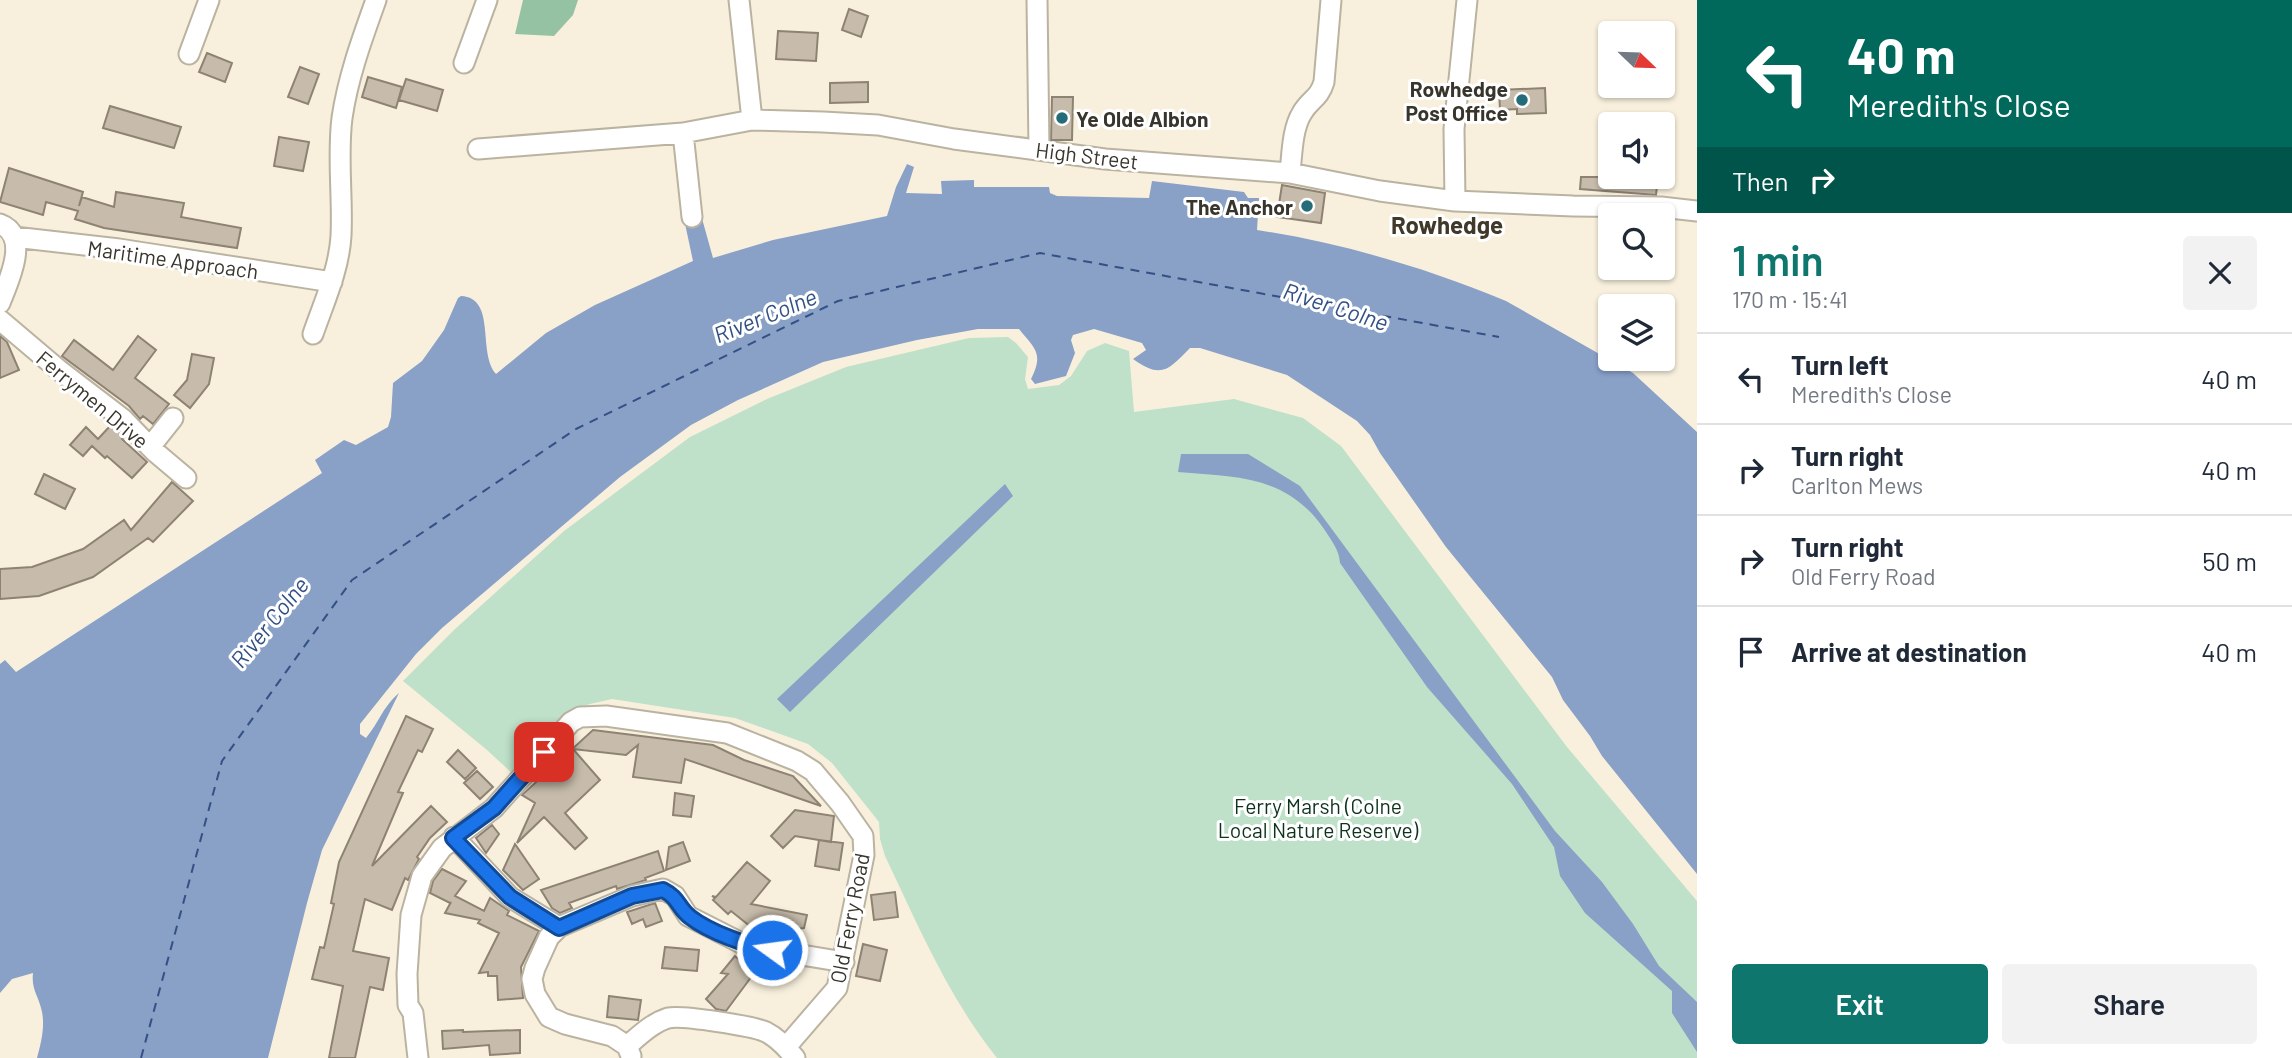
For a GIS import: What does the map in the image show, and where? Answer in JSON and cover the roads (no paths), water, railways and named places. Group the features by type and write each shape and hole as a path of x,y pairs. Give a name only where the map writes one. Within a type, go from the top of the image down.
{"street":[{"path":"189,54 209,0"},
{"path":"313,334 332,282 341,238 342,119 353,64 376,0"},
{"path":"464,64 487,0"},
{"path":"739,0 752,120"},
{"path":"1037,0 1038,149"},
{"path":"1290,173 1301,113 1320,95 1324,82 1331,0"},
{"path":"1455,201 1454,129 1467,0"},
{"name":"High Street","path":"478,149 683,133 752,120 878,125 954,139 1170,165 1290,173 1380,191 1455,201 1661,207 1697,211"},
{"path":"683,133 692,217"},
{"name":"Maritime Approach","path":"7,231 332,282"},
{"name":"Maritime Approach","path":"0,303 11,276 16,252 7,231"},
{"name":"Ferrymen Drive","path":"0,320 123,419 186,478"},
{"path":"150,447 173,418"},
{"name":"Old Ferry Road","path":"418,1058 413,1013 408,1005 407,993 411,915 422,876 433,858 453,838 494,808 571,722 580,717 606,716 727,733 783,755 813,771 863,835 863,855 837,988 790,1053"},
{"path":"453,838 510,897 559,928"},
{"path":"790,1053 774,1037 758,1029 687,1018 669,1018 651,1027 629,1052 612,1036 550,1017 535,995 532,979 535,968 549,937 559,928 632,896 663,890 675,896 688,916 747,946 844,962"}],"water":[{"name":"River Colne","path":"907,164 914,167 906,193 942,194 941,181 974,180 974,187 1049,187 1050,193 1057,196 1149,198 1152,181 1244,192 1248,198 1259,198 1257,230 1352,249 1415,267 1476,289 1506,301 1598,353 1598,371 1633,373 1697,432 1697,874 1602,756 1563,700 1552,677 1446,547 1370,435 1357,421 1287,375 1200,348 1190,348 1164,369 1151,369 1133,359 1146,350 1142,343 1094,329 1073,335 1071,340 1075,353 1066,376 1035,384 1031,379 1037,363 1036,352 1019,329 978,329 823,362 738,400 691,425 620,477 442,628 416,654 360,724 360,734 366,738 399,693 322,850 268,1058 37,1058 43,1018 33,984 33,973 12,979 0,993 0,664 5,660 16,672 322,473 315,460 344,440 356,445 388,427 393,383 422,361 444,330 461,296 472,299 479,306 488,353 496,374 546,333 595,305 693,261 684,219 701,215 713,258 773,240 887,216"},
{"path":"1181,454 1248,454 1300,486 1555,831 1602,882 1659,966 1697,1002 1697,1052 1672,1013 1672,991 1585,913 1560,876 1554,847 1512,784 1427,687 1340,563 1334,545 1310,511 1294,498 1259,482 1220,475 1178,472"},
{"path":"1005,484 1013,496 790,712 777,699"}],"place":[{"name":"Rowhedge Post Office","path":"1522,100"},
{"name":"Ye Olde Albion","path":"1062,118"},
{"name":"The Anchor","path":"1307,206"}],"district":[{"name":"Rowhedge","path":"1447,224"}],"park label":[{"name":"Ferry Marsh (Colne Local Nature Reserve)","path":"1318,817"}]}
